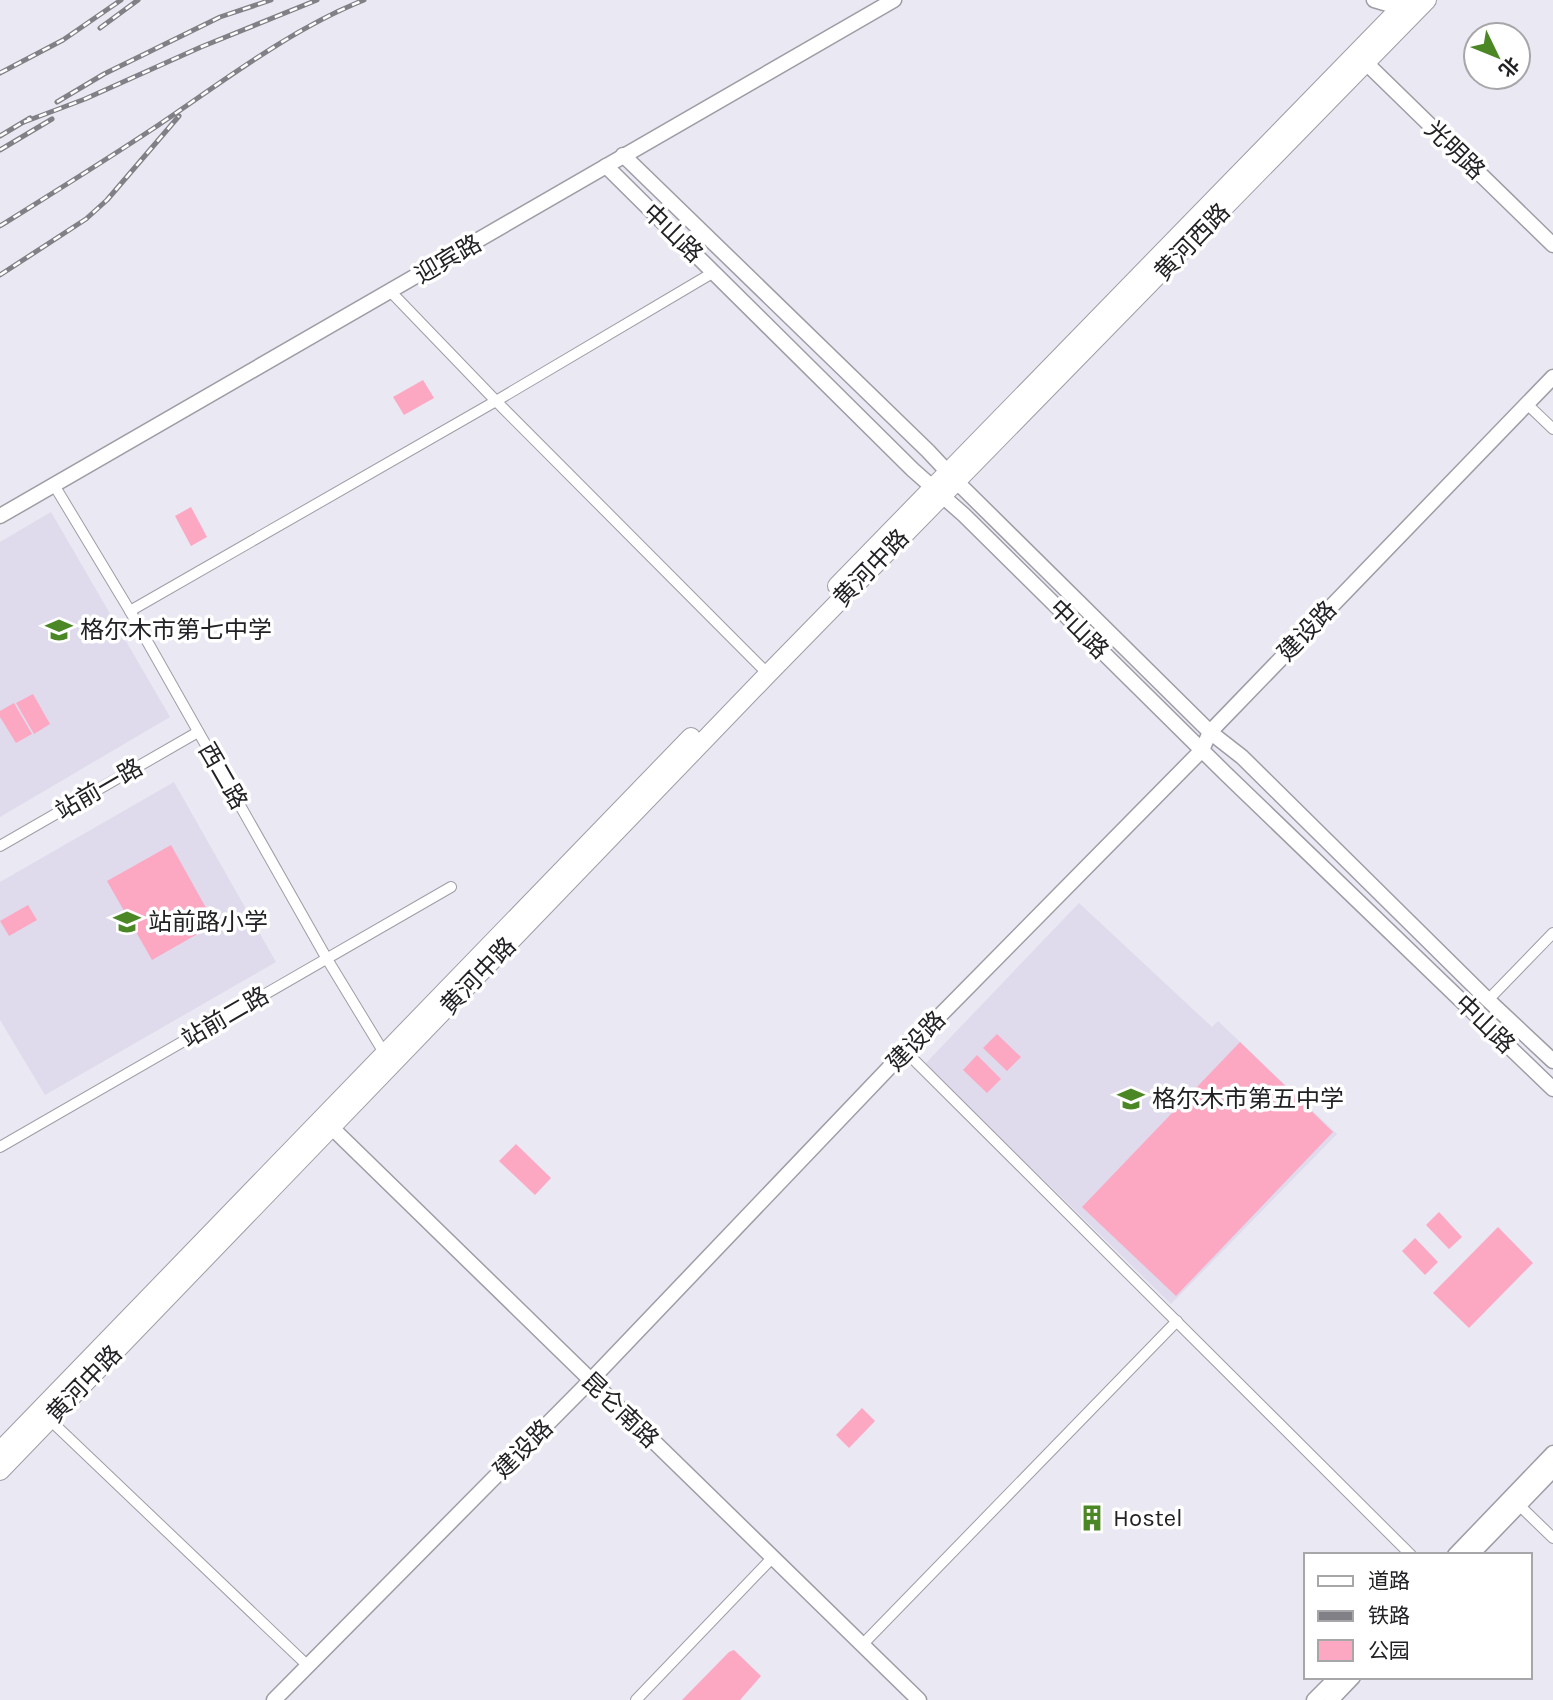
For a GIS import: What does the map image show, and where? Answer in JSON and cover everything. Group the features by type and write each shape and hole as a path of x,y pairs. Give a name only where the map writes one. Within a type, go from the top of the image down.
{"highway":[{"name":"黄河西路","path":"952,477 1362,58 1405,10 1427,0"},
{"name":"黄河中路","path":"0,1451 327,1123 952,477"},
{"name":"黄河中路","path":"0,1471 327,1123"}],"main road":[{"name":"迎宾路","path":"0,516 894,0"},
{"path":"1374,0 1405,10"},
{"name":"光明路","path":"1362,58 1553,246"},
{"name":"中山路","path":"623,155 1210,732 1242,757 1553,1061"},
{"name":"中山路","path":"606,166 937,493 964,515 1202,750 1553,1089"},
{"name":"建设路","path":"281,1698 307,1665 590,1381 905,1051 1202,750 1210,732 1553,377"},
{"name":"昆仑南路","path":"327,1123 919,1700"},
{"path":"1457,1553 1553,1453"},
{"path":"1473,1553 1553,1471"},
{"path":"1314,1700 1335,1679"},
{"path":"1331,1700 1351,1679"}],"street":[{"path":"130,611 496,401 714,272"},
{"path":"391,292 764,670"},
{"path":"1527,404 1553,429"},
{"name":"西二路","path":"54,485 130,611 327,958 389,1059"},
{"name":"站前一路","path":"0,846 198,732"},
{"name":"站前二路","path":"0,1147 451,887"},
{"path":"1488,1000 1553,933"},
{"path":"905,1051 1409,1553"},
{"path":"862,1645 1177,1321"},
{"path":"50,1420 307,1665"},
{"path":"1519,1505 1553,1538"},
{"path":"636,1700 773,1557"}],"shaded area":[{"name":"格尔木市第七中学","path":"51,512 170,717 0,817 0,542"},
{"name":"站前路小学","path":"174,782 276,962 45,1095 0,1020 0,882"},
{"name":"格尔木市第五中学","path":"1079,903 1212,1027 1218,1021 1337,1134 1171,1304 925,1064"}],"green space":[{"path":"423,380 434,398 404,415 393,397"},
{"path":"191,507 207,537 191,546 175,516"},
{"path":"33,694 50,724 34,734 16,703"},
{"path":"14,703 32,734 16,743 0,717 0,711"},
{"path":"171,845 215,924 152,960 107,881"},
{"path":"28,905 37,920 9,936 0,921"},
{"path":"997,1034 1021,1057 1007,1071 983,1048"},
{"path":"1240,1042 1333,1132 1176,1296 1082,1207"},
{"path":"977,1055 1001,1079 987,1093 963,1070"},
{"path":"516,1144 551,1178 535,1195 499,1161"},
{"path":"1439,1212 1462,1237 1449,1249 1426,1225"},
{"path":"1498,1227 1533,1263 1469,1328 1433,1293"},
{"path":"1415,1238 1438,1262 1425,1275 1402,1251"},
{"path":"862,1408 875,1421 849,1448 836,1435"},
{"path":"734,1650 761,1676 740,1700 682,1700 729,1652"}],"railway":[{"path":"0,73 63,40 121,0"},
{"path":"100,28 138,0"},
{"path":"57,102 104,74 220,17 271,0"},
{"path":"24,122 85,99 201,47 317,0"},
{"path":"0,226 135,141 282,42 364,0"},
{"path":"0,275 86,219 107,200 179,116"},
{"path":"0,136 30,118"},
{"path":"0,150 52,119"}],"place":[{"name":"格尔木市第七中学","path":"59,630"},
{"name":"站前路小学","path":"127,922"},
{"name":"格尔木市第五中学","path":"1131,1099"},
{"name":"Hostel","path":"1092,1518"}]}
